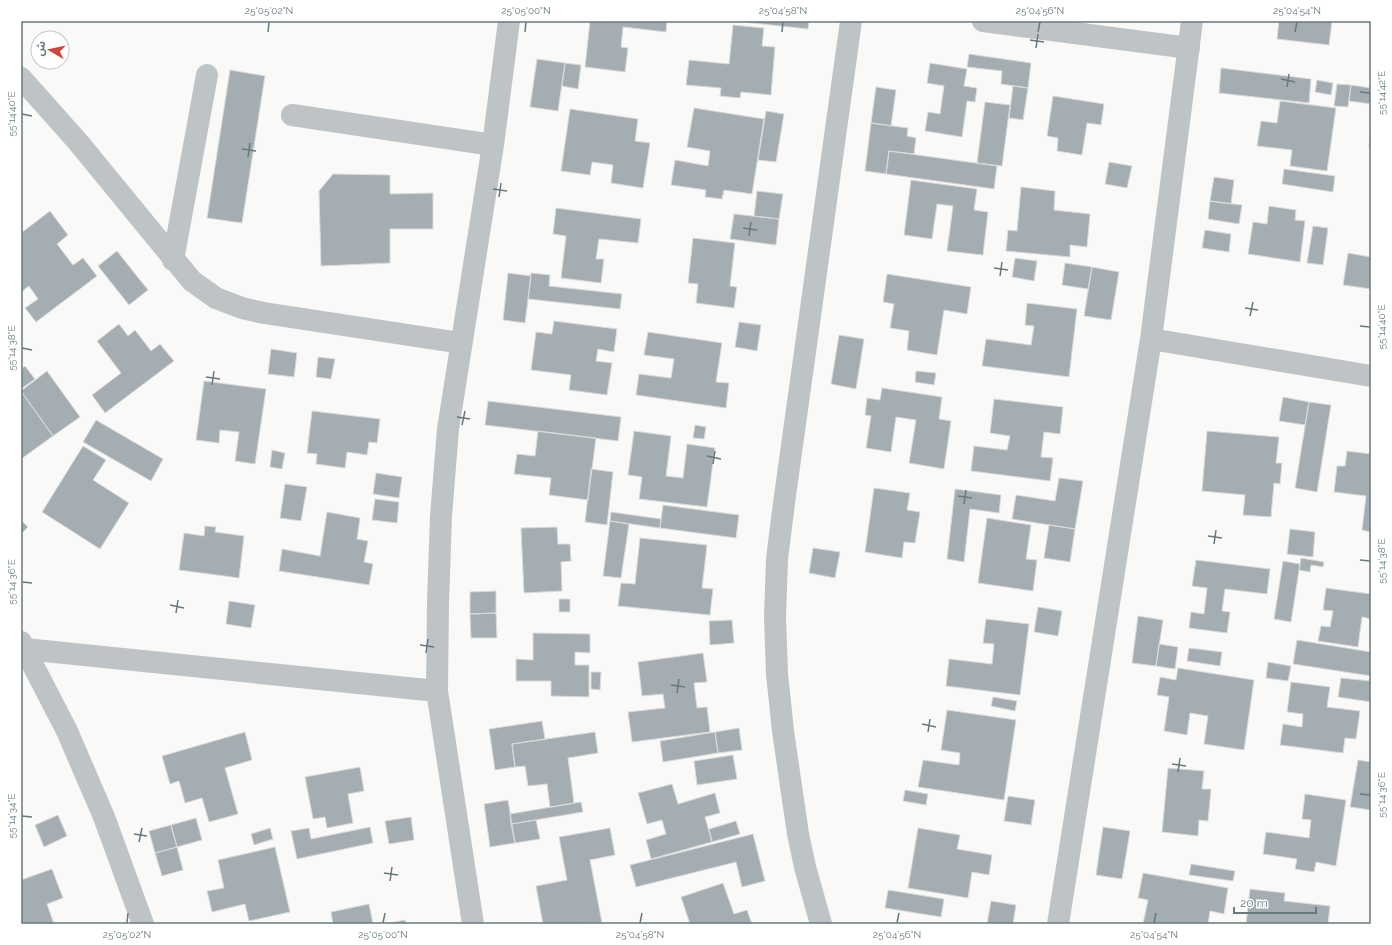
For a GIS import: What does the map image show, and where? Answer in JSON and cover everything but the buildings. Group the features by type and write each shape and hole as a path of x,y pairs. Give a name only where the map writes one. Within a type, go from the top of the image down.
{"street":[{"path":"474,924 437,691 441,516 448,429 493,145 509,21"},
{"path":"821,924 805,868 798,834 782,724 777,674 775,617 777,559 784,503 851,21"},
{"path":"984,21 1189,48"},
{"path":"1058,924 1151,339 1192,21"},
{"path":"173,260 207,75"},
{"path":"21,78 78,142 173,260 192,281 216,298 242,308 264,313 461,342"},
{"path":"292,115 493,145"},
{"path":"1151,339 1371,376"},
{"path":"23,645 437,691"},
{"path":"23,645 67,732 104,817 143,924"}]}
